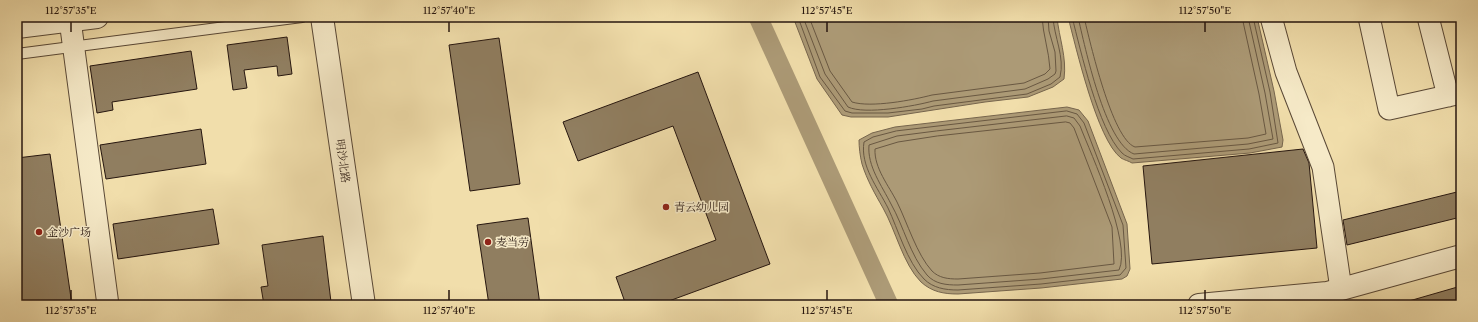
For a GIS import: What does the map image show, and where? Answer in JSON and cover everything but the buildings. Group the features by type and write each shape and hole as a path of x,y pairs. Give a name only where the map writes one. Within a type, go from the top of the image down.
{"street":[{"path":"17,27 97,17"},
{"name":"明沙北路","path":"322,17 364,305"},
{"path":"1271,17 1286,72 1323,167 1341,289"},
{"path":"1369,17 1389,109 1454,95 1428,17"},
{"path":"70,20 108,305"},
{"path":"1200,305 1327,293 1461,256"}],"lane":[{"path":"17,54 302,17"}],"water":[{"path":"793,17 1057,17 1064,55 1064,79 1053,87 1028,97 888,117 851,117 842,115 817,79"},
{"path":"1068,17 1257,17 1274,91 1283,140 1282,147 1250,153 1132,163 1121,158 1112,148 1104,133 1088,92"},
{"path":"1067,107 1079,110 1088,121 1127,224 1130,269 1127,276 1122,279 1041,288 958,294 938,292 921,282 904,257 888,217 866,176 861,161 859,140 872,133 895,127"}],"waterway":[{"path":"758,17 889,305"}],"place":[{"name":"青云幼儿园","path":"666,207"},
{"name":"金沙广场","path":"39,232"},
{"name":"麦当劳","path":"488,242"}]}
